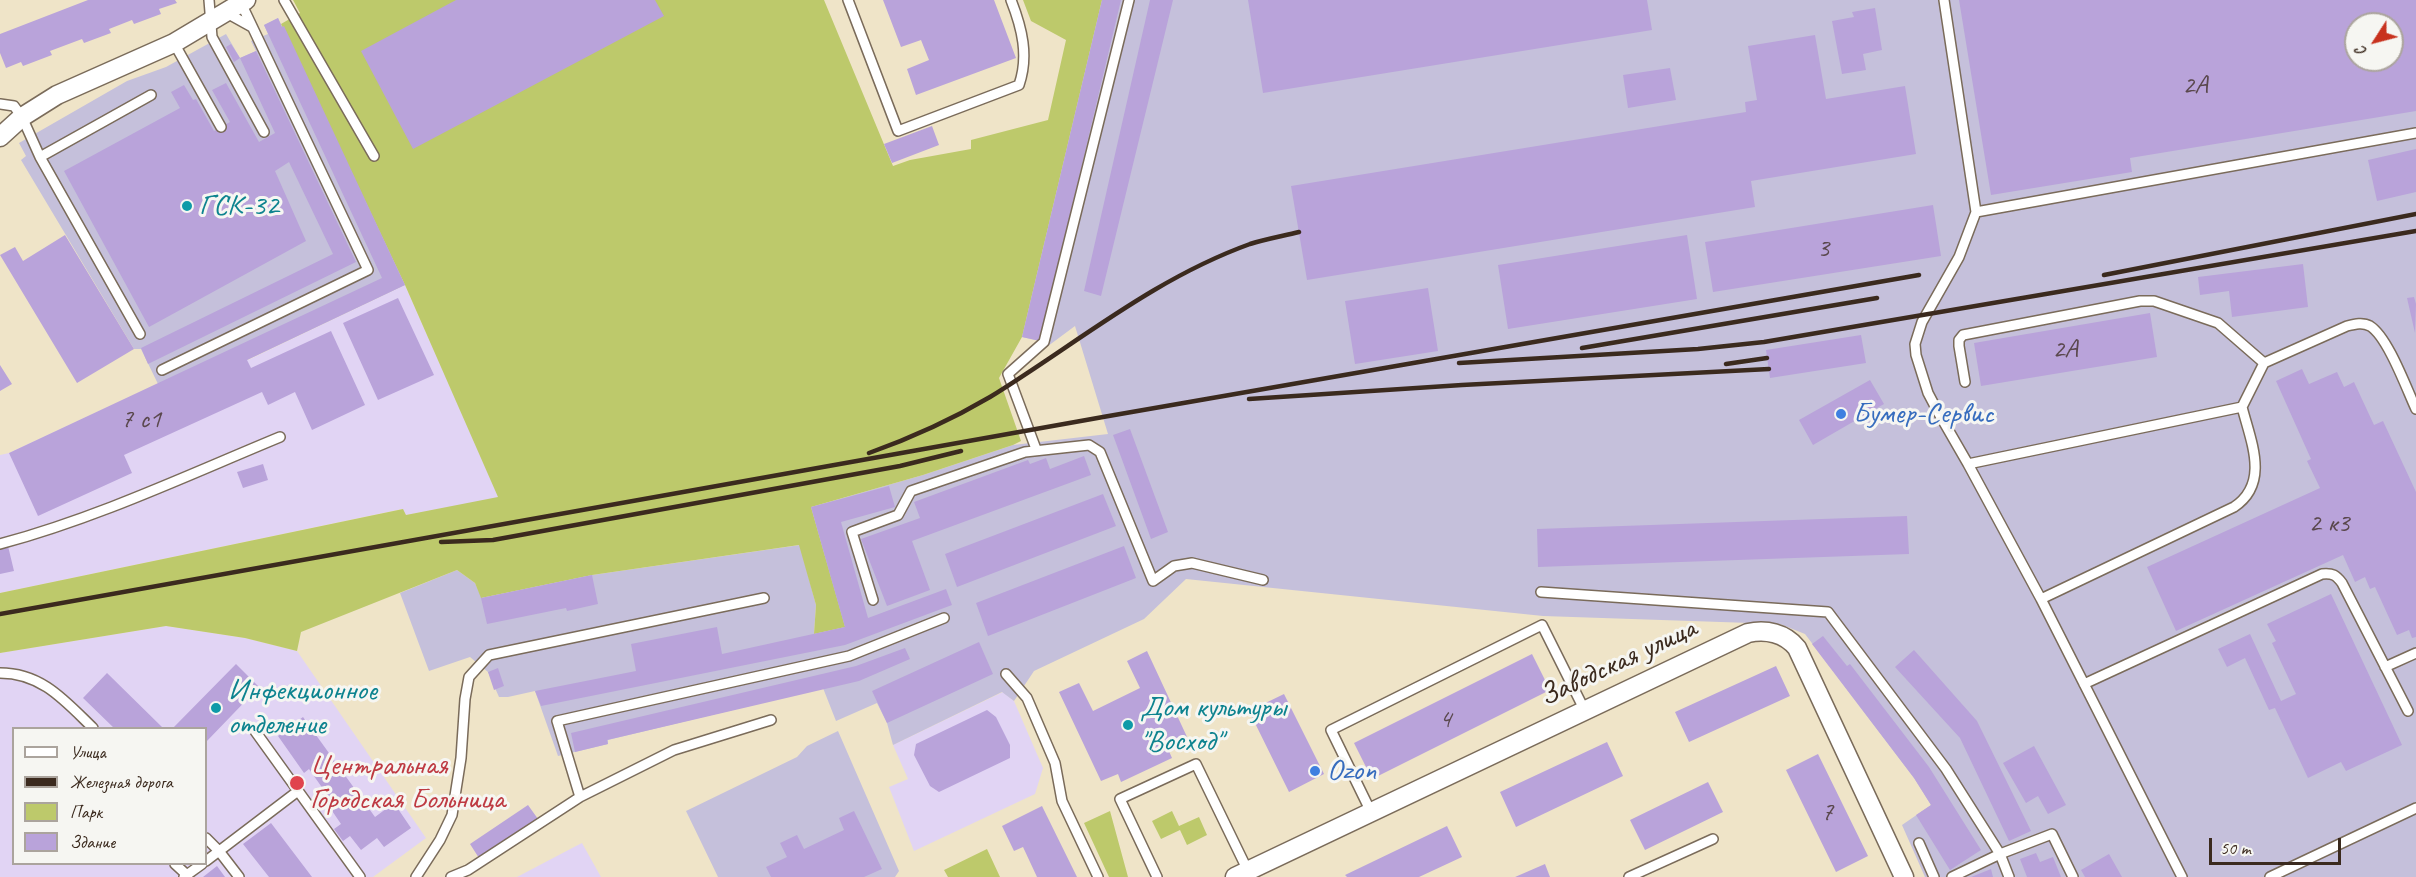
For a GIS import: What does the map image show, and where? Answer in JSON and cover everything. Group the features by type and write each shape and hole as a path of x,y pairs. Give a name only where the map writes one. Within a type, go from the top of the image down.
{"street":[{"path":"0,137 22,117 57,95 174,43 231,10"},
{"name":"Заводская улица","path":"1241,874 1748,633 1766,632 1784,636 1797,648 1904,877"}],"lane":[{"path":"162,370 368,270 256,32 231,10 209,0"},
{"path":"209,0 214,7 231,10 256,32"},
{"path":"284,0 374,156"},
{"path":"848,0 898,131 1019,85 1023,73 1024,43 1011,0"},
{"path":"1036,449 1008,374 1044,342 1130,0"},
{"path":"1944,0 1976,212 1959,257 1922,322 1915,344 1916,355 1928,393 2041,599 2182,877"},
{"path":"231,10 212,37 264,132"},
{"path":"174,43 221,127"},
{"path":"40,157 151,95"},
{"path":"0,104 14,106 22,117 40,157 140,334"},
{"path":"1976,212 2416,133"},
{"path":"1965,382 1959,346 1959,340 1963,335 2140,301 2154,301 2218,323 2264,363"},
{"path":"2041,599 2234,507 2245,499 2252,489 2256,476 2254,455 2242,407 2264,363 2347,326 2360,323 2371,326 2393,358 2416,409"},
{"path":"1968,464 2242,407"},
{"path":"0,544 83,518 280,437"},
{"path":"873,600 852,532 898,515 911,491 1036,449 1089,444 1100,452 1153,581 1174,566 1191,563 1263,580"},
{"path":"2084,684 2322,574 2331,573 2337,576 2342,584 2408,711"},
{"path":"1540,592 1828,612 1946,769 2000,854 2008,877"},
{"path":"416,877 440,840 452,815 461,758 465,699 469,677 489,655 764,598"},
{"path":"580,797 557,721 849,656 944,618"},
{"path":"1371,812 1331,730 1542,625 1585,711"},
{"path":"2385,668 2416,653"},
{"path":"0,673 16,673 31,677 66,702 91,727"},
{"path":"1006,674 1027,698 1055,763 1062,801 1098,877"},
{"path":"451,877 468,870 580,797 674,750 771,720"},
{"path":"255,731 360,877"},
{"path":"1157,877 1120,799 1196,764 1241,874"},
{"path":"207,860 298,791"},
{"path":"2270,877 2416,808"},
{"path":"1952,877 2000,854 2052,834 2073,877"},
{"path":"207,839 239,877"},
{"path":"1629,877 1713,839"},
{"path":"1919,843 1934,877"},
{"path":"186,876 200,865"}],"shaded area":[{"path":"1102,0 2416,0 2416,877 1925,877 1902,825 1931,805 1914,778 1805,634 1780,624 1543,616 1186,579 1144,619 1034,671 1014,701 1002,692 893,745 887,723 877,703 836,721 823,688 608,740 608,744 558,756 535,691 499,697 488,672 470,657 429,671 400,593 457,570 475,583 482,598 592,575 800,545 816,605 814,634 844,627 811,507 923,475 1013,445 1108,434 1075,326 1044,349 1040,341 1022,337"},
{"path":"278,18 405,285 247,360 241,346 158,384 141,349 134,349 21,160 26,156 19,143 127,81 166,67 226,34 240,58 256,51 251,41 268,34 264,25"},
{"path":"405,285 499,498 406,515 402,509 0,593 0,455 9,453 240,346 248,360"},
{"name":"Центральная Городская Больница","path":"166,626 245,638 297,651 426,838 373,877 0,877 0,653"},
{"path":"1003,692 1014,701 1043,768 1035,794 914,851 889,787 908,779 893,745"},
{"path":"838,731 899,871 895,877 718,877 686,811 797,757 807,746"},
{"path":"582,843 601,877 517,877 576,846"}],"green space":[{"path":"293,0 824,0 893,166 910,160 971,149 971,140 1048,120 1066,40 1031,21 1023,0 1102,0 1022,337 999,378 1021,441 923,475 811,507 845,627 814,634 816,605 799,545 592,575 481,598 475,583 457,570 301,632 297,651 245,638 166,626 0,653 0,593 403,509 406,515 498,497 405,285 281,24 300,13"},
{"path":"1110,811 1128,877 1109,877 1084,823"},
{"path":"1172,811 1179,826 1199,817 1207,835 1187,845 1180,830 1161,839 1152,821"},
{"path":"987,849 1000,877 948,877 944,870"}],"building":[{"path":"88,0 175,0 177,3 159,9 161,14 134,24 132,20 109,29 111,33 84,43 82,39 50,51 52,55 23,66 21,62 6,68 0,53 0,34"},
{"path":"456,0 655,0 664,16 413,149 361,51"},
{"path":"883,0 994,0 1016,58 916,95 907,69 929,60 921,40 901,47"},
{"path":"1102,0 1121,0 1040,341 1022,337"},
{"path":"1150,0 1173,0 1101,296 1084,291"},
{"path":"1248,0 1647,0 1652,30 1263,93"},
{"path":"1959,0 2416,0 2416,111 2130,158 2132,172 1991,195"},
{"path":"1875,8 1882,50 1863,54 1866,70 1842,74 1832,21 1854,17 1852,12"},
{"path":"278,18 282,27 284,26 405,285 247,360 251,368 331,331 365,405 312,430 295,392 268,405 262,392 124,455 132,473 38,516 9,453 382,278 264,25"},
{"path":"1815,35 1826,99 1905,86 1916,154 1751,181 1755,207 1307,280 1291,186 1746,112 1745,102 1757,100 1748,46"},
{"path":"231,44 240,58 234,62 226,47"},
{"name":"ГСК-32","path":"256,51 356,262 148,364 141,348 333,254 289,162 275,171 306,241 149,327 64,171 180,108 171,92 184,85 193,100 196,99 214,131 230,122 212,90 226,83 259,142 275,133 240,58"},
{"path":"1670,68 1676,100 1628,108 1623,75"},
{"path":"932,126 939,145 892,163 884,144"},
{"path":"2416,149 2416,192 2377,201 2368,160"},
{"path":"1933,205 1941,256 1713,292 1705,242"},
{"path":"65,235 134,349 77,383 0,255 15,247 23,261"},
{"path":"1687,235 1697,299 1508,329 1498,265"},
{"path":"2303,264 2308,307 2232,317 2229,291 2200,295 2198,277"},
{"path":"1428,288 1438,351 1355,364 1345,301"},
{"path":"2414,297 2416,304 2415,333 2407,298"},
{"path":"398,298 434,375 378,400 343,323"},
{"path":"2150,313 2157,357 1981,386 1974,343"},
{"path":"1861,335 1866,363 1770,378 1766,350"},
{"path":"0,365 12,384 0,391"},
{"path":"2302,369 2309,384 2337,372 2344,387 2354,382 2374,425 2383,421 2416,492 2416,637 2412,638 2409,630 2397,635 2375,587 2370,589 2365,577 2355,582 2343,555 2176,631 2147,567 2320,488 2307,461 2311,459 2276,381"},
{"path":"1870,380 1884,404 1813,445 1799,420"},
{"path":"1130,429 1168,532 1151,539 1113,435"},
{"path":"1084,456 1091,475 912,541 930,590 887,606 861,539 920,518 914,502 1028,460 1030,464 1046,458 1050,469"},
{"path":"263,464 268,480 243,488 237,472"},
{"path":"889,486 895,507 841,522 868,618 946,589 952,605 845,645 541,706 535,691 636,671 631,644 717,627 722,654 845,627 811,507"},
{"path":"1103,494 1116,526 957,587 945,554"},
{"path":"1907,516 1909,554 1538,567 1537,529"},
{"path":"8,546 14,571 0,574 0,548"},
{"path":"1124,546 1136,578 988,636 976,603"},
{"path":"592,575 598,604 487,624 481,598"},
{"path":"2331,594 2402,745 2346,771 2341,762 2308,778 2275,708 2269,710 2245,658 2227,667 2218,649 2250,634 2281,701 2296,694 2272,643 2276,641 2267,624"},
{"path":"1823,636 1847,666 1850,664 1929,767 1981,850 1950,870 1916,815 1931,805 1914,778 1812,644"},
{"path":"979,642 993,674 887,723 872,691"},
{"path":"905,648 910,659 859,681 607,740 608,744 575,752 571,733 856,666"},
{"path":"1914,650 1977,721 2031,831 2009,841 1960,738 1895,667"},
{"name":"Дом культуры \"Восход\"","path":"1147,651 1188,739 1168,749 1172,758 1121,782 1118,774 1101,781 1059,692 1079,683 1093,711 1140,688 1127,661"},
{"path":"1532,654 1550,690 1372,779 1354,743"},
{"name":"Инфекционное отделение","path":"236,664 259,687 207,741 207,727 174,727"},
{"path":"1776,666 1790,696 1689,742 1675,712"},
{"path":"498,668 504,686 494,690 488,672"},
{"name":"Инфекционное отделение","path":"107,673 162,727 113,727 83,698"},
{"path":"1284,694 1324,774 1289,792 1249,711"},
{"path":"987,710 996,717 1010,745 1010,758 939,792 930,786 914,755 916,744"},
{"path":"303,717 375,817 394,803 411,828 384,847 377,838 361,850 350,836 343,841 334,829 341,824 324,799 328,796 309,769 304,773 278,736"},
{"path":"1607,742 1623,776 1516,827 1500,792"},
{"path":"2034,746 2066,805 2048,814 2038,796 2026,803 2003,763"},
{"path":"1818,754 1868,856 1836,872 1786,770"},
{"path":"1708,782 1723,812 1645,850 1630,820"},
{"path":"528,805 538,819 479,858 470,844"},
{"path":"1042,806 1077,877 1037,877 1023,847 1014,851 1002,826"},
{"path":"854,811 882,869 864,877 771,877 766,867 787,857 780,843 797,835 804,849 844,830 839,818"},
{"path":"271,823 312,877 269,877 243,844"},
{"path":"1447,826 1462,857 1419,877 1347,877 1345,875"},
{"path":"2036,853 2040,862 2053,857 2061,877 2027,877 2020,859"},
{"path":"2109,854 2122,877 2085,877 2081,870"},
{"path":"1545,864 1550,877 1515,877"},
{"path":"217,866 225,877 203,877"},
{"path":"1991,869 1993,877 1971,877"}],"railway":[{"path":"2104,275 2416,214"},
{"path":"1459,363 1698,349 1764,342 2416,231"},
{"path":"869,453 931,428 990,397 1116,314 1181,275 1250,244 1299,232"},
{"path":"0,614 1103,417 1919,275"},
{"path":"1582,348 1877,298"},
{"path":"1726,364 1767,358"},
{"path":"1249,399 1769,369"},
{"path":"441,542 493,540 900,466 961,451"}],"place":[{"name":"ГСК-32","path":"187,206"},
{"name":"Бумер-Сервис","path":"1841,414"},
{"name":"Инфекционное отделение","path":"216,708"},
{"name":"Дом культуры \"Восход\"","path":"1128,725"},
{"name":"Ozon","path":"1315,771"},
{"name":"Центральная Городская Больница","path":"297,783"}]}
